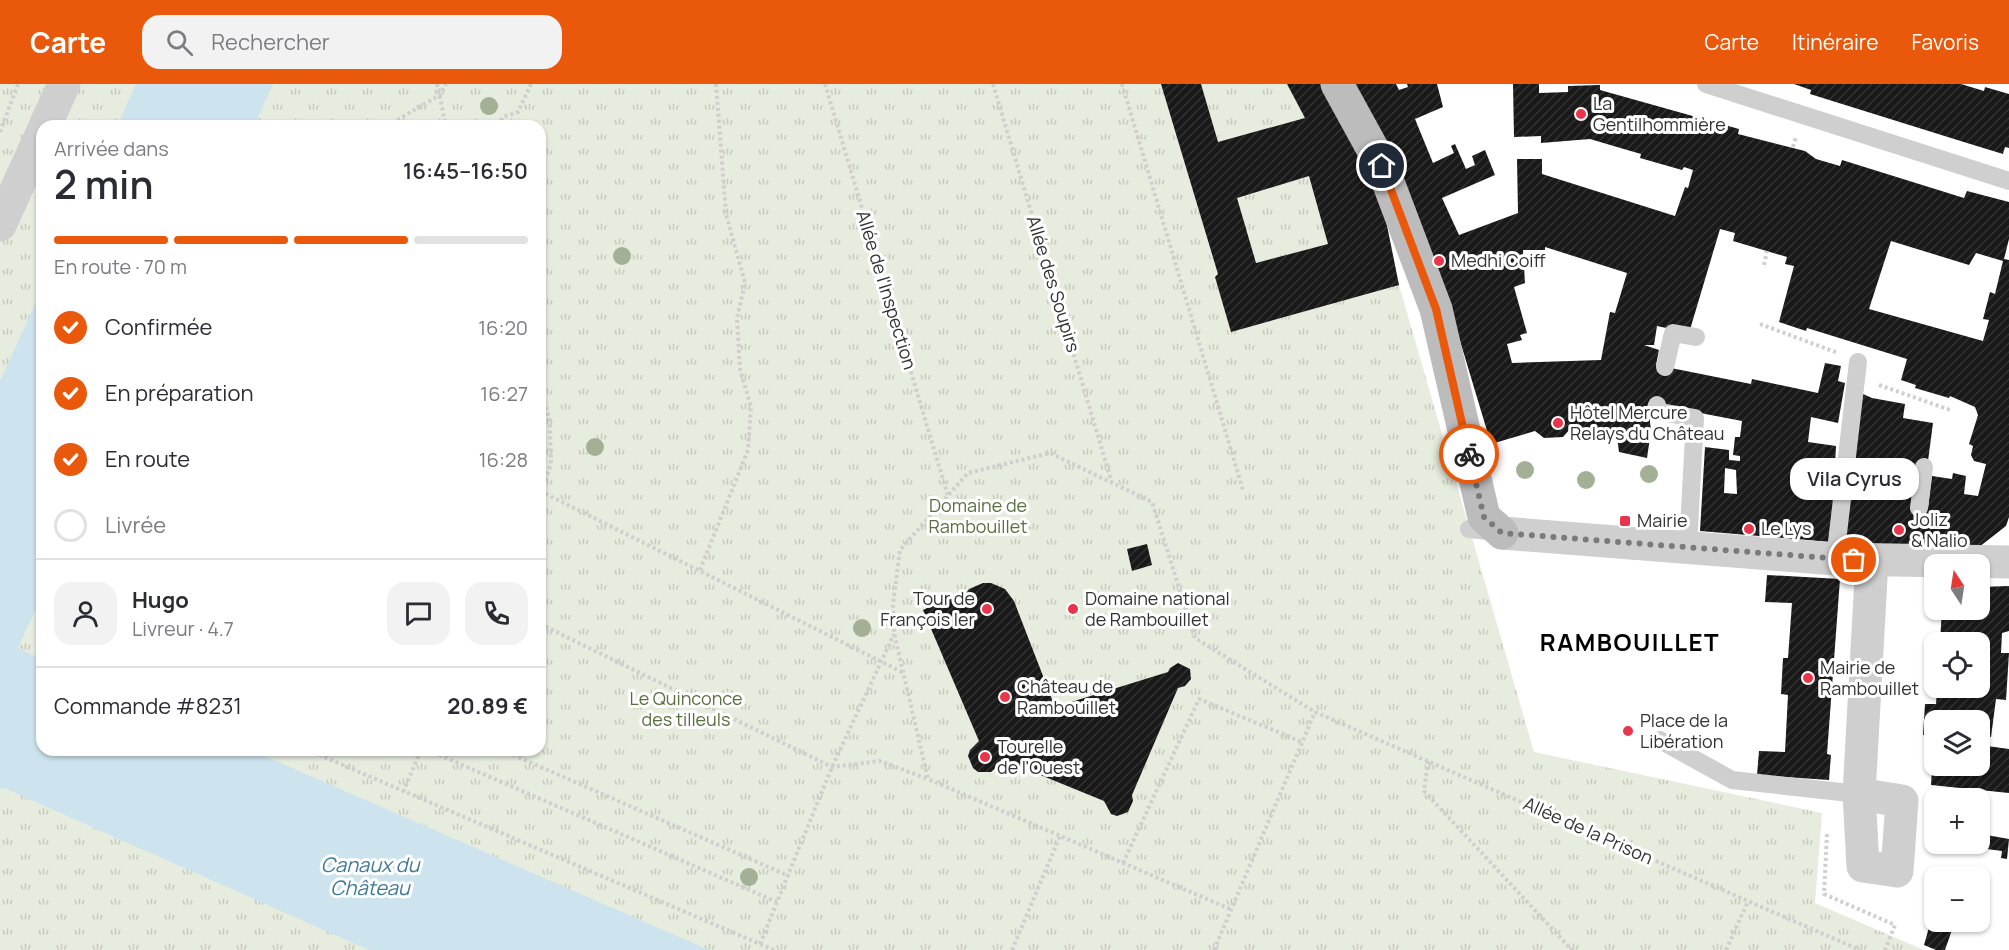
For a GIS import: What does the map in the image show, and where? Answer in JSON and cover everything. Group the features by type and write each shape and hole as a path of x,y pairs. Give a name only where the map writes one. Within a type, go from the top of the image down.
{"street":[{"path":"48,120 64,84"},
{"path":"1337,84 1382,166 1436,309 1484,517 1502,533 1835,559 1872,560 1914,553 2009,562"},
{"path":"0,225 36,146"},
{"path":"1859,794 1872,560"}],"lane":[{"path":"1706,84 1801,112 2009,180"},
{"path":"1665,367 1673,333 1696,337"},
{"path":"1835,559 1858,362"},
{"path":"1657,405 1656,411 1695,418 1688,547"},
{"path":"1919,508 1924,467"},
{"path":"1469,529 1502,533"},
{"path":"1660,740 1732,780 1859,794"}],"path":[{"path":"0,132 18,84"},
{"path":"437,84 445,120"},
{"path":"397,120 440,95 446,84"},
{"path":"501,120 503,117 518,112 531,84"},
{"path":"700,570 748,450 751,407 740,369 737,318 745,283 726,214 716,84"},
{"name":"Allée de l'Inspection","path":"825,84 948,496"},
{"name":"Allée des Soupirs","path":"993,84 1113,483"},
{"path":"1122,84 1243,489"},
{"path":"1764,265 1767,251"},
{"path":"1760,324 1835,352"},
{"path":"1869,382 1950,410"},
{"path":"546,410 549,420 551,465 546,477"},
{"name":"Allée de la Prison","path":"894,633 893,604 900,550 968,473 1050,453 1152,502 1195,638 1315,712 1860,950"},
{"path":"546,494 905,673"},
{"path":"546,627 832,767 880,761 928,779 1230,909"},
{"path":"760,944 832,767 894,633"},
{"path":"894,633 928,779"},
{"path":"1123,863 1199,699 1302,742"},
{"path":"1214,950 1315,712"},
{"path":"322,756 774,950"},
{"path":"403,792 418,756"},
{"path":"442,756 777,902"},
{"path":"516,756 789,876"},
{"path":"1428,761 1424,791 1572,950"},
{"path":"1012,950 1060,836"},
{"path":"1726,950 1748,901"}],"green space":[{"name":"Domaine de Rambouillet","path":"0,84 1325,84 1377,176 1399,285 1534,752 1822,813 1815,903 1924,950 0,950"}],"water":[{"path":"136,84 273,84 257,120 120,120"},
{"name":"Canaux du Château","path":"36,302 36,609 18,648 36,656 36,756 265,756 709,950 369,950 4,788 0,789 0,381"}],"building":[{"path":"1161,84 1201,84 1218,142 1305,118 1287,84 1325,84 1377,176 1399,285 1231,332 1215,277 1218,274","holes":["1309,176 1328,244 1256,263 1237,198"]},
{"path":"1350,84 1396,84 1399,90 1408,87 1407,84 1437,84 1443,107 1415,119 1433,163 1454,153 1451,146 1455,144 1466,169 1475,165 1472,156 1485,150 1495,175 1442,198 1459,235 1518,213 1517,159 1542,159 1542,174 1675,216 1685,187 1688,188 1693,170 1684,167 1682,170 1640,158 1641,154 1590,139 1541,143 1541,136 1514,137 1513,84 1539,84 1539,93 1568,92 1568,86 1600,85 1600,90 1739,129 1738,134 1805,151 1816,159 1840,166 1842,160 1964,198 1967,191 2009,202 2009,239 2004,259 2009,260 2009,517 2006,526 1979,547 1842,543 1863,394 1872,398 1905,404 1903,418 1933,423 1928,461 1918,460 1912,508 1928,508 1932,476 1952,479 1953,473 1966,476 1964,494 1978,496 1986,464 1974,461 1971,455 1973,446 1969,444 1978,415 1975,407 1950,396 1949,398 1915,388 1916,385 1901,380 1907,359 1807,328 1806,331 1779,322 1794,266 1785,264 1787,257 1733,241 1735,233 1720,229 1689,333 1657,326 1654,345 1644,345 1659,350 1656,365 1751,384 1752,379 1818,393 1825,363 1841,366 1838,381 1845,383 1838,423 1811,417 1808,442 1836,446 1831,542 1700,531 1705,447 1729,450 1729,460 1740,461 1740,456 1733,455 1735,437 1740,437 1742,421 1648,403 1651,431 1647,458 1619,452 1616,430 1570,429 1563,437 1544,438 1535,431 1491,444 1439,271","holes":["1891,241 1969,265 1976,253 2003,261 1995,294 1990,292 1983,319 1989,320 1983,341 1869,309","1545,247 1627,273 1615,313 1610,312 1601,360 1512,363 1507,344 1522,340 1520,335 1527,333 1514,287 1525,283 1523,250 1545,250","1725,468 1736,470 1737,494 1724,493"]},
{"path":"1794,84 1961,84 1984,91 1985,87 2009,94 2009,148 2005,147 2003,154 1810,94 1811,90"},
{"path":"1147,544 1152,565 1132,571 1127,549"},
{"name":"Mairie de Rambouillet","path":"1767,575 1840,579 1827,754 1831,755 1829,780 1757,775 1759,751 1785,752 1788,695 1781,694 1783,658 1788,658 1792,603 1765,602"},
{"name":"Château de Rambouillet","path":"983,583 991,583 1005,589 1014,601 1055,707 1168,672 1178,663 1190,669 1191,679 1185,686 1178,688 1132,795 1133,801 1128,812 1117,816 1111,814 1104,801 1001,759 1000,764 991,772 978,772 973,768 968,756 970,750 979,741 923,610 954,595 962,599 969,589"},
{"path":"2009,586 2009,631 2002,633 2001,653 2009,653 2006,700 1996,699 1991,737 1990,710 1925,710 1925,704 1936,704 1936,698 1990,698 1990,632 1941,632 1941,620 1990,620 1990,587"},
{"path":"1990,746 2009,749 2009,793 1990,791 1990,788 1931,785 1932,776 1990,776"},
{"path":"1990,836 2009,839 2007,859 2001,858 2002,851 1990,849"},
{"path":"1928,932 1951,932 1945,950 1936,950 1924,945"}],"way so far":[{"path":"1469,454 1484,517 1502,533 1854,560"}],"place":[{"name":"La Gentilhommière","path":"1581,114"},
{"name":"Medhi Coiff","path":"1439,261"},
{"name":"Hôtel Mercure Relays du Château","path":"1558,423"},
{"name":"Mairie","path":"1625,521"},
{"name":"Le Lys","path":"1749,529"},
{"name":"Joliz & Nalio","path":"1899,530"},
{"name":"Vila Cyrus","path":"1854,560"},
{"name":"Tour de François Ier","path":"987,609"},
{"name":"Domaine national de Rambouillet","path":"1073,609"},
{"name":"Mairie de Rambouillet","path":"1808,678"},
{"name":"Château de Rambouillet","path":"1005,697"},
{"name":"Place de la Libération","path":"1628,731"},
{"name":"Tourelle de l'Ouest","path":"985,757"}],"district":[{"name":"RAMBOUILLET","path":"1630,643"}],"route":[{"path":"1382,166 1436,309 1469,454"}],"park label":[{"name":"Le Quinconce des tilleuls","path":"686,709"}]}
